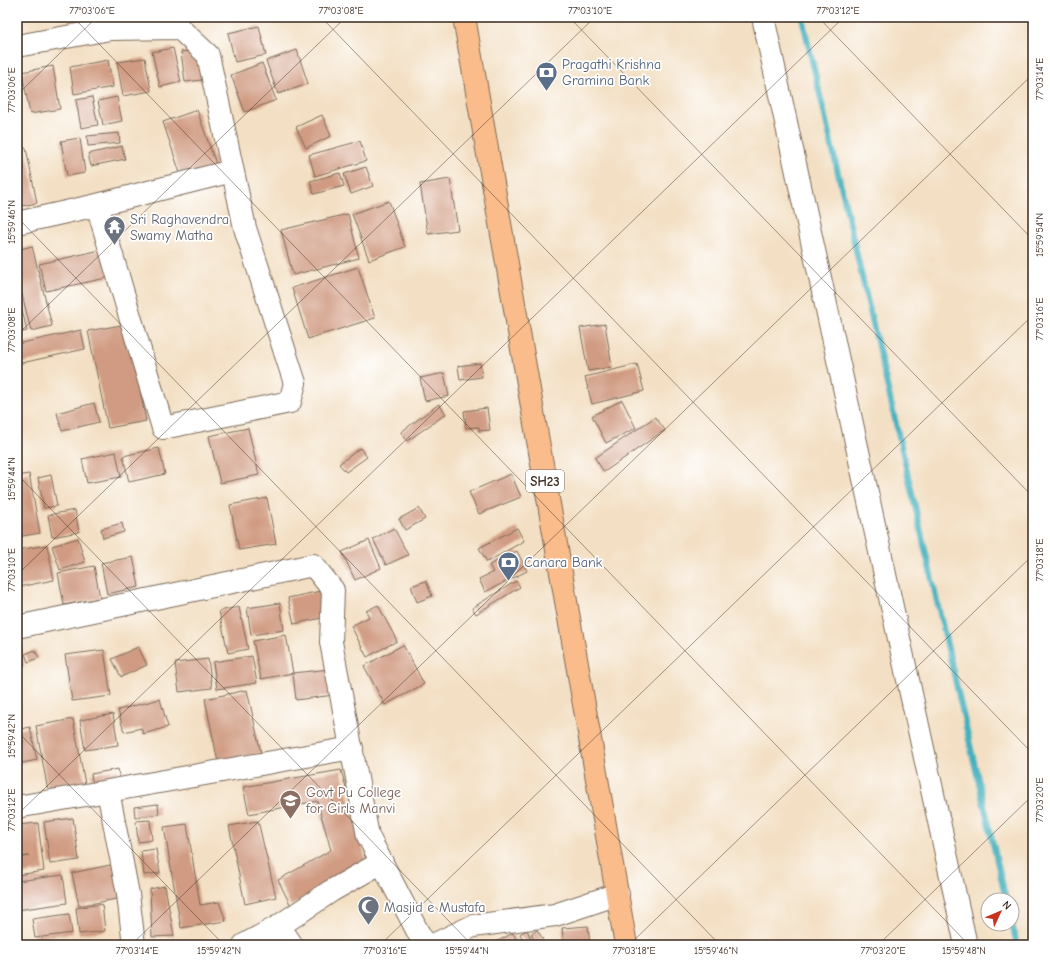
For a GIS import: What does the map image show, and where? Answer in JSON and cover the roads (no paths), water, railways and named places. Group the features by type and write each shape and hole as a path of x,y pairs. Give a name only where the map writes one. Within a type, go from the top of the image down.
{"main road":[{"name":"SH23","path":"464,17 626,945"}],"street":[{"path":"762,17 966,945"},
{"path":"17,46 110,29 180,21 208,55 245,228 295,383 290,402 163,428 97,205"},
{"path":"17,223 97,205 232,170"},
{"path":"17,627 313,565 333,590 331,642 368,836 420,936 427,945"},
{"path":"17,807 352,748"},
{"path":"108,791 128,894 134,945"},
{"path":"244,945 279,926 331,891 382,862"},
{"path":"433,945 473,926 555,915 618,894"},
{"path":"279,926 292,945"}],"waterway":[{"path":"802,17 1004,892"},
{"path":"1014,932 1017,945"}],"place":[{"name":"Pragathi Krishna Gramina Bank","path":"546,92"},
{"name":"Sri Raghavendra Swamy Matha","path":"115,246"},
{"name":"Canara Bank","path":"508,582"},
{"name":"Govt Pu College for Girls Manvi","path":"290,820"},
{"name":"Masjid e Mustafa","path":"369,926"}]}
